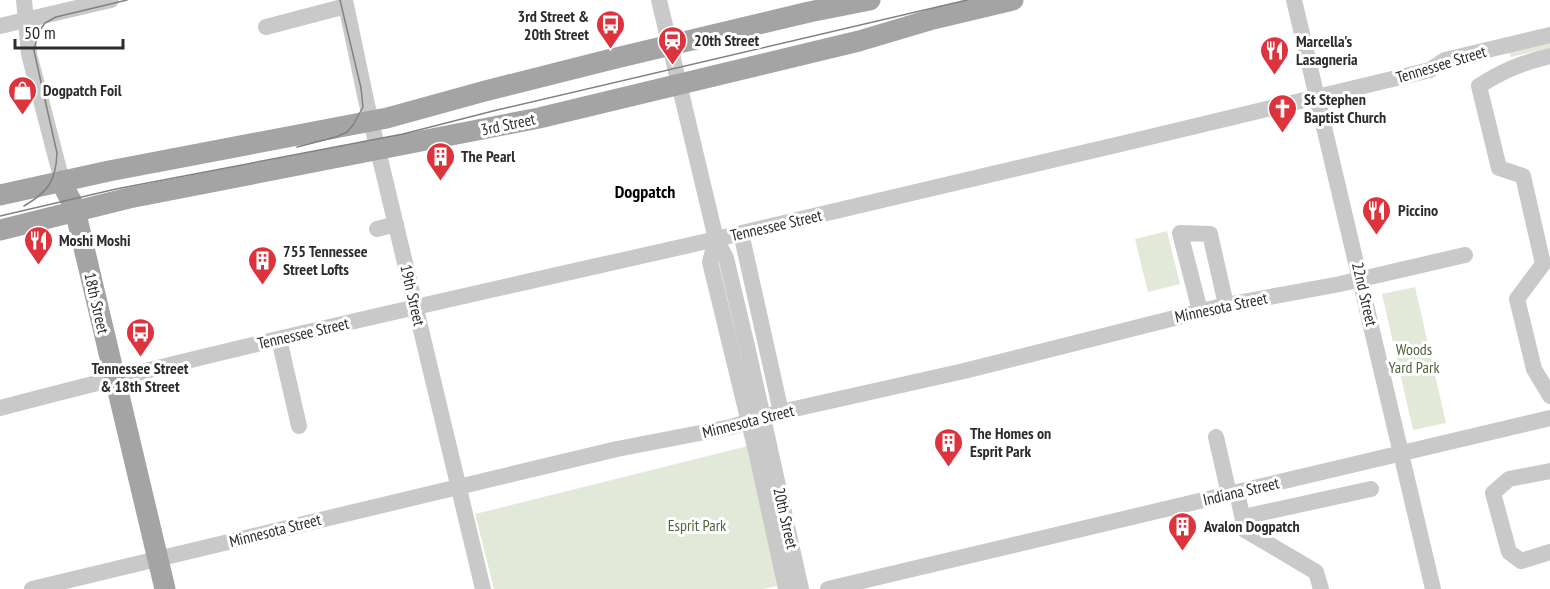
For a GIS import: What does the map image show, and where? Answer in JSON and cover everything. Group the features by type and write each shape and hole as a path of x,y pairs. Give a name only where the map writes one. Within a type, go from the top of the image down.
{"main road":[{"path":"0,195 371,122 670,45 818,9 870,0"},
{"name":"3rd Street","path":"0,230 129,198 539,118 859,41 933,19 1013,0"},
{"name":"18th Street","path":"62,181 65,192 72,198 165,589"}],"street":[{"name":"18th Street","path":"24,0 29,54 45,146 62,181"},
{"path":"0,26 111,0"},
{"name":"20th Street","path":"659,0 716,239 726,258 801,589"},
{"name":"22nd Street","path":"1294,0 1433,589"},
{"path":"266,27 346,3"},
{"name":"19th Street","path":"346,3 371,122 483,589"},
{"name":"Tennessee Street","path":"0,408 416,306 716,239 1318,97 1430,70 1445,60 1550,35"},
{"path":"1550,56 1520,63 1500,72 1479,86 1499,168 1523,176 1526,187 1543,264 1517,299 1534,369 1550,396"},
{"path":"377,229 396,224"},
{"path":"741,233 781,412"},
{"path":"1200,311 1180,233 1210,234 1226,305"},
{"name":"20th Street","path":"716,239 710,262 786,589"},
{"name":"Minnesota Street","path":"32,589 617,449 731,427 781,412 964,370 1200,311 1340,284 1465,255"},
{"path":"279,339 299,426"},
{"name":"Indiana Street","path":"828,589 1550,418"},
{"path":"1216,437 1233,493 1243,517 1245,530 1316,572 1321,589"},
{"path":"1550,471 1509,479 1493,493 1509,552 1521,561 1550,552"},
{"path":"1243,517 1371,489"}],"green space":[{"path":"1550,42 1550,48 1511,57 1509,52"},
{"path":"1167,231 1180,284 1148,292 1135,239"},
{"name":"Woods Yard Park","path":"1415,287 1446,423 1413,430 1382,294"},
{"name":"Esprit Park","path":"748,446 777,586 763,589 494,589 475,514"}],"tram line":[{"path":"24,206 39,196 49,185 55,171 57,153 34,51 38,33 45,23 56,17 127,0"},
{"path":"297,147 347,132 363,107 361,88 340,0"},
{"path":"0,216 116,189 403,134 967,0"}],"place":[{"name":"3rd Street & 20th Street","path":"610,50"},
{"name":"20th Street","path":"673,66"},
{"name":"Marcella's Lasagneria","path":"1275,76"},
{"name":"Dogpatch Foil","path":"22,116"},
{"name":"St Stephen Baptist Church","path":"1283,134"},
{"name":"The Pearl","path":"440,182"},
{"name":"Piccino","path":"1377,236"},
{"name":"Moshi Moshi","path":"38,266"},
{"name":"755 Tennessee Street Lofts","path":"262,286"},
{"name":"Tennessee Street & 18th Street","path":"140,358"},
{"name":"The Homes on Esprit Park","path":"949,468"},
{"name":"Avalon Dogpatch","path":"1183,552"}],"district":[{"name":"Dogpatch","path":"645,191"}]}
